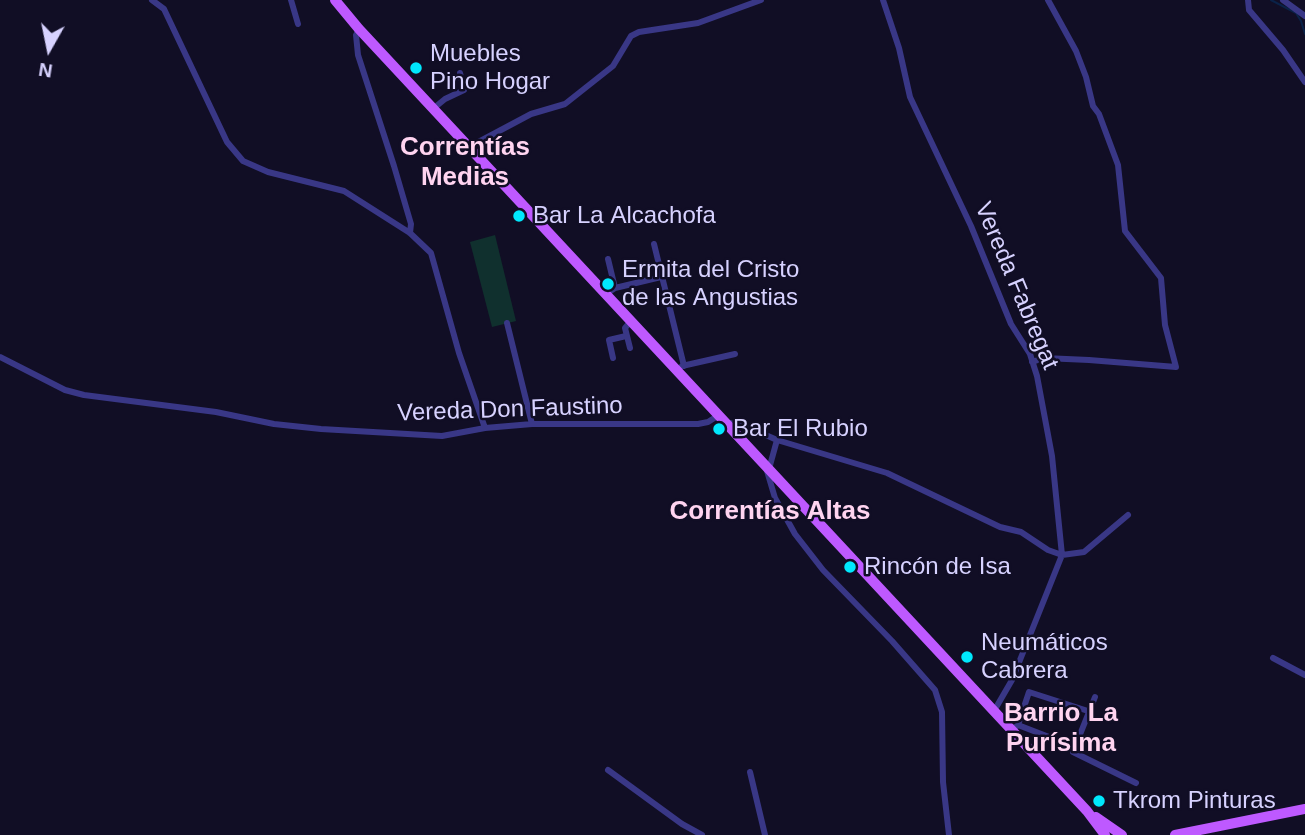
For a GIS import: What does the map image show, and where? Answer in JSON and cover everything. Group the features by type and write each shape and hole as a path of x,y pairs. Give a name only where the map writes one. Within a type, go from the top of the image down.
{"main road":[{"path":"335,3 469,147 611,291 631,321 680,367 767,468 994,711 1015,728 1105,835"},
{"path":"1175,835 1211,830 1305,809"},
{"path":"1087,811 1122,835"},
{"path":"1196,835 1211,830"}],"street":[{"path":"152,0 164,9 227,142 243,161 268,172 344,191 410,233 431,253 459,353 485,428"},
{"path":"290,0 298,24"},
{"path":"469,147 531,114 565,104 612,66 631,36 639,32 698,23 761,0"},
{"name":"Vereda Fabregat","path":"883,0 899,48 910,97 971,226 1012,324 1032,362 1052,456 1062,555 1012,680 994,711"},
{"path":"1032,362 1044,358 1176,368 1165,325 1161,278 1125,230 1118,165 1099,114 1093,106 1076,51 1048,0"},
{"path":"1248,0 1249,10 1283,50 1305,82"},
{"path":"1283,0 1305,16"},
{"path":"359,29 356,35 358,55 411,224 410,233"},
{"path":"434,108 464,90 460,73"},
{"path":"654,244 680,367 735,354"},
{"path":"608,259 611,291 662,277"},
{"path":"629,348 625,328 631,321"},
{"path":"507,323 532,424"},
{"path":"613,358 609,340 626,336"},
{"name":"Vereda Don Faustino","path":"0,357 65,390 84,396 216,412 274,424 341,431 434,437 485,428 532,424 698,424 723,419"},
{"path":"723,419 777,440 897,477 1000,527 1021,532 1048,550 1062,555 1084,552 1128,515"},
{"path":"777,440 767,468 775,498 795,534 823,570 935,690 942,712 943,782 949,835"},
{"path":"1273,658 1305,675"},
{"path":"1074,747 1015,728 1029,692 1088,711"},
{"path":"1095,696 1073,752 1136,783"},
{"path":"608,770 682,824 702,835"},
{"path":"750,772 765,835"}],"green space":[{"path":"495,235 516,321 492,327 470,242"}],"waterway":[{"path":"1271,0 1296,13 1305,34"}],"place":[{"name":"Muebles Pino Hogar","path":"416,68"},
{"name":"Bar La Alcachofa","path":"519,216"},
{"name":"Ermita del Cristo de las Angustias","path":"608,284"},
{"name":"Bar El Rubio","path":"719,429"},
{"name":"Rincón de Isa","path":"850,567"},
{"name":"Neumáticos Cabrera","path":"967,657"},
{"name":"Tkrom Pinturas","path":"1099,801"}],"district":[{"name":"Correntías Medias","path":"465,163"},
{"name":"Correntías Altas","path":"770,512"},
{"name":"Barrio La Purísima","path":"1061,729"}]}
